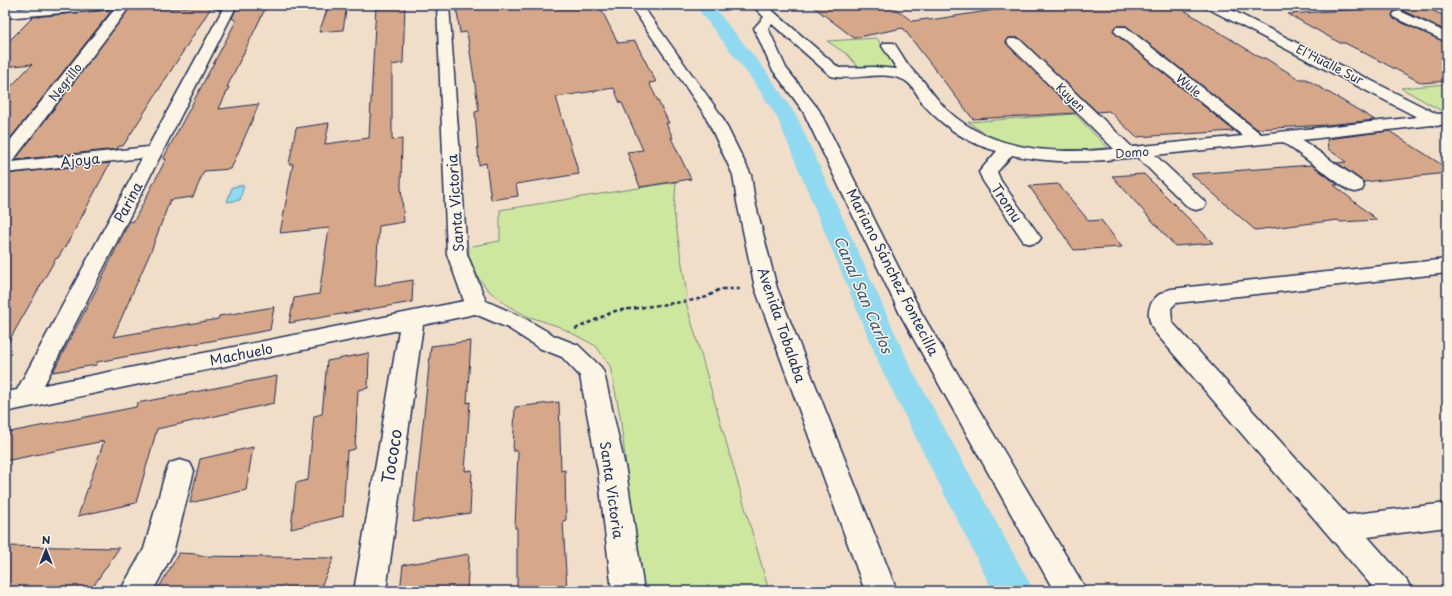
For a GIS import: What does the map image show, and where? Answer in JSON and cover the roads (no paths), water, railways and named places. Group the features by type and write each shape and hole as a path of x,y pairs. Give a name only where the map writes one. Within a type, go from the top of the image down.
{"street":[{"path":"5,14 14,5"},
{"path":"5,14 108,5"},
{"name":"Negrillo","path":"5,159 126,5"},
{"name":"Parina","path":"15,400 155,151 231,5"},
{"name":"Santa Victoria","path":"444,5 458,254 477,306 516,323 547,342 570,351 592,374 612,471 628,591"},
{"name":"Avenida Tobalaba","path":"636,5 713,115 742,176 746,202 766,288 881,591"},
{"name":"El Hualle Sur","path":"1212,5 1443,122"},
{"name":"Mariano Sánchez Fontecilla","path":"764,11 836,73 893,73 909,76"},
{"name":"Mariano Sánchez Fontecilla","path":"764,11 761,28 778,69 811,110 838,162 911,314 1071,591"},
{"path":"1400,15 1447,38"},
{"name":"Wule","path":"1121,30 1258,140"},
{"name":"Kuyen","path":"1014,42 1134,152 1196,204"},
{"name":"Domo","path":"889,46 909,76 930,103 953,125 978,139 1008,149 1027,153 1065,156 1134,152 1286,136 1443,122"},
{"path":"1286,136 1355,186"},
{"name":"Tromu","path":"1008,149 988,172 992,181 1031,238"},
{"name":"Ajoya","path":"5,168 155,151"},
{"path":"1396,591 1162,325 1159,318 1159,307 1163,300 1171,296 1447,266"},
{"name":"Machuelo","path":"15,400 477,306"},
{"name":"Tococo","path":"370,591 412,320"},
{"path":"136,591 158,553 180,471"},
{"path":"1341,528 1447,515"}],"water":[{"path":"244,185 240,200 227,202 232,187"}],"waterway":[{"name":"Canal San Carlos","path":"703,5 759,75 787,117 896,368 1014,591"}]}
